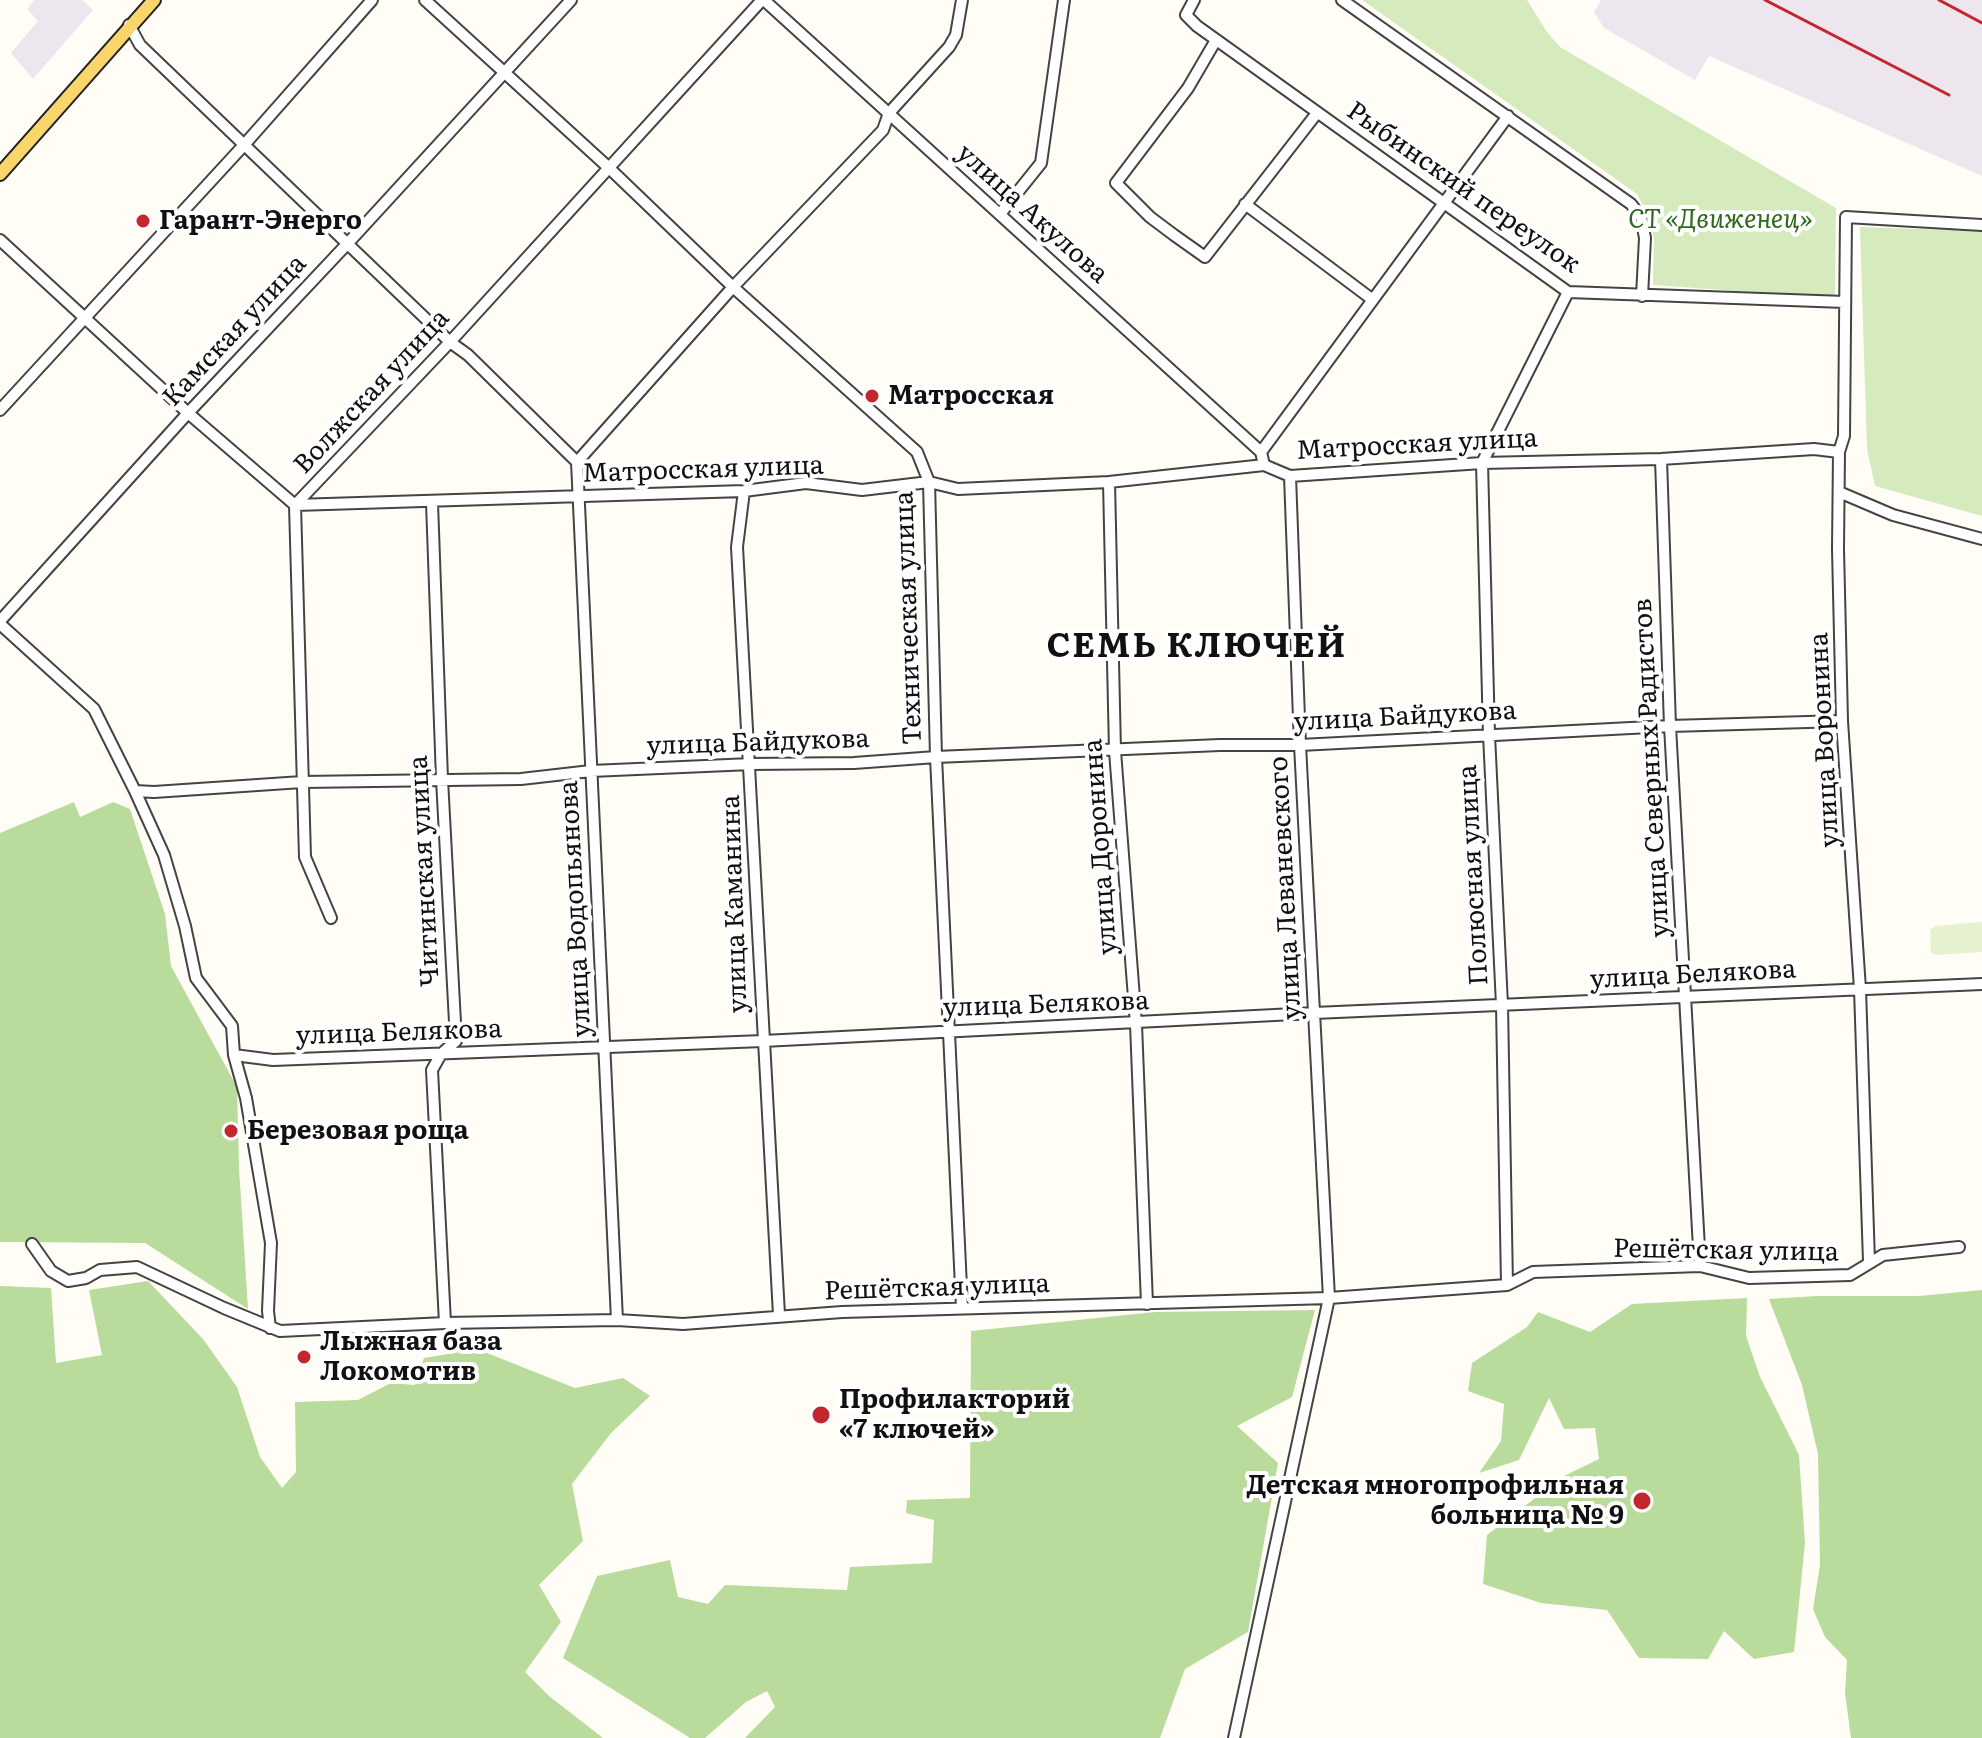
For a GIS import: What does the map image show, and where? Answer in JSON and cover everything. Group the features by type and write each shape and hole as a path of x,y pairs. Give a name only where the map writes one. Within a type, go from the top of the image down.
{"main road":[{"path":"0,174 154,0"}],"street":[{"path":"0,410 244,145 372,0"},
{"name":"Техническая улица","path":"425,0 608,167 733,287 917,452 929,482 936,757 962,1308"},
{"name":"Камская улица","path":"0,622 188,413 571,0"},
{"name":"улица Акулова","path":"763,0 1261,452"},
{"name":"Волжская улица","path":"331,918 305,857 295,505 450,342 763,0"},
{"path":"129,25 140,45 577,462 733,287 883,130 889,113 949,47 956,35 962,0"},
{"path":"1000,214 1041,163 1064,0"},
{"name":"Рыбинский переулок","path":"1194,0 1186,15 1216,40 1568,292 1845,302"},
{"path":"1342,0 1631,204 1641,217 1645,238 1642,296"},
{"path":"1216,40 1188,88 1116,183 1150,217 1205,257 1317,113"},
{"path":"1264,465 1261,452 1508,116"},
{"path":"1245,204 1373,300"},
{"name":"улица Воронина","path":"1869,1262 1860,989 1842,721 1838,549 1839,452 1844,436 1846,217 1982,225"},
{"path":"0,240 188,413 295,505"},
{"name":"Полюсная улица","path":"1507,1285 1502,1005 1489,735 1482,463 1568,292"},
{"name":"Матросская улица","path":"295,505 744,491 806,483 862,490 929,482 958,489 1109,482 1264,465 1290,476 1482,463 1661,459 1814,449 1839,452"},
{"name":"улица Северных Радистов","path":"1661,459 1670,726 1700,1266"},
{"name":"улица Водопьянова","path":"577,462 581,496 617,1320"},
{"name":"улица Леваневского","path":"1234,1738 1329,1298 1300,745 1290,476"},
{"name":"улица Доронина","path":"1109,482 1115,751 1136,1024 1147,1304"},
{"name":"улица Каманина","path":"744,491 737,547 779,1315"},
{"path":"1839,492 1893,515 1982,539"},
{"name":"Читинская улица","path":"432,503 456,1041 441,1054 432,1070 445,1323"},
{"path":"0,622 94,709 164,855 185,926 196,978 232,1026 234,1055 246,1098 271,1243 270,1328"},
{"name":"улица Байдукова","path":"135,791 170,793 302,782 521,779 591,771 854,763 936,757 1220,745 1300,745 1670,726 1842,721"},
{"name":"улица Белякова","path":"234,1055 273,1060 763,1041 1982,984"},
{"name":"Решётская улица","path":"32,1244 51,1271 68,1281 86,1278 100,1270 137,1267 280,1331 445,1323 617,1320 683,1324 779,1315 1329,1298 1507,1285 1533,1272 1700,1266 1749,1278 1850,1275 1883,1255 1959,1247"}],"shaded area":[{"path":"34,0 82,0 93,10 33,79 11,53 38,21 27,9"},
{"path":"1601,0 1982,0 1982,176 1709,56 1695,80 1604,28 1594,12"}],"green space":[{"name":"СТ «Движенец»","path":"1362,0 1527,0 1560,47 1836,208 1835,298 1653,285 1654,239 1649,217 1637,194"},
{"path":"1860,227 1982,231 1982,516 1875,486 1867,449"},
{"path":"74,802 80,817 113,802 130,809 165,914 171,966 237,1087 248,1309 145,1243 0,1242 0,833"},
{"path":"1982,922 1982,952 1931,953 1930,930 1935,926"},
{"path":"148,1281 203,1339 237,1387 260,1457 282,1488 296,1472 295,1402 358,1400 391,1383 415,1385 424,1358 477,1349 575,1388 623,1378 650,1396 611,1433 572,1484 583,1541 539,1585 561,1622 525,1672 549,1696 603,1738 0,1738 0,1286 51,1288 56,1363 102,1355 89,1290"},
{"path":"1982,1290 1982,1738 1851,1738 1845,1693 1847,1660 1825,1637 1813,1609 1820,1565 1818,1454 1802,1385 1769,1299 1919,1296"},
{"path":"1747,1298 1746,1336 1760,1377 1799,1455 1805,1543 1794,1652 1754,1659 1724,1631 1708,1659 1639,1658 1607,1610 1541,1603 1483,1584 1487,1535 1564,1476 1599,1459 1595,1428 1564,1429 1549,1398 1519,1460 1479,1473 1501,1441 1504,1404 1468,1391 1472,1363 1527,1327 1538,1312 1590,1332 1632,1304"},
{"path":"1315,1310 1292,1397 1237,1426 1278,1463 1248,1632 1185,1669 1160,1738 745,1738 775,1707 767,1691 746,1702 705,1738 690,1738 563,1658 597,1576 670,1560 678,1597 708,1604 725,1585 847,1590 850,1567 932,1563 934,1520 906,1513 907,1500 970,1498 971,1331 1155,1312"}],"railway":[{"path":"1765,0 1949,95"},
{"path":"1939,0 1982,23"}],"place":[{"name":"Гарант-Энерго","path":"143,221"},
{"name":"Матросская","path":"872,396"},
{"name":"Березовая роща","path":"231,1131"},
{"name":"Лыжная база Локомотив","path":"304,1357"},
{"name":"Профилакторий «7 ключей»","path":"821,1415"},
{"name":"Детская многопрофильная больница № 9","path":"1642,1501"}],"district":[{"name":"СЕМЬ КЛЮЧЕЙ","path":"1197,647"}]}
